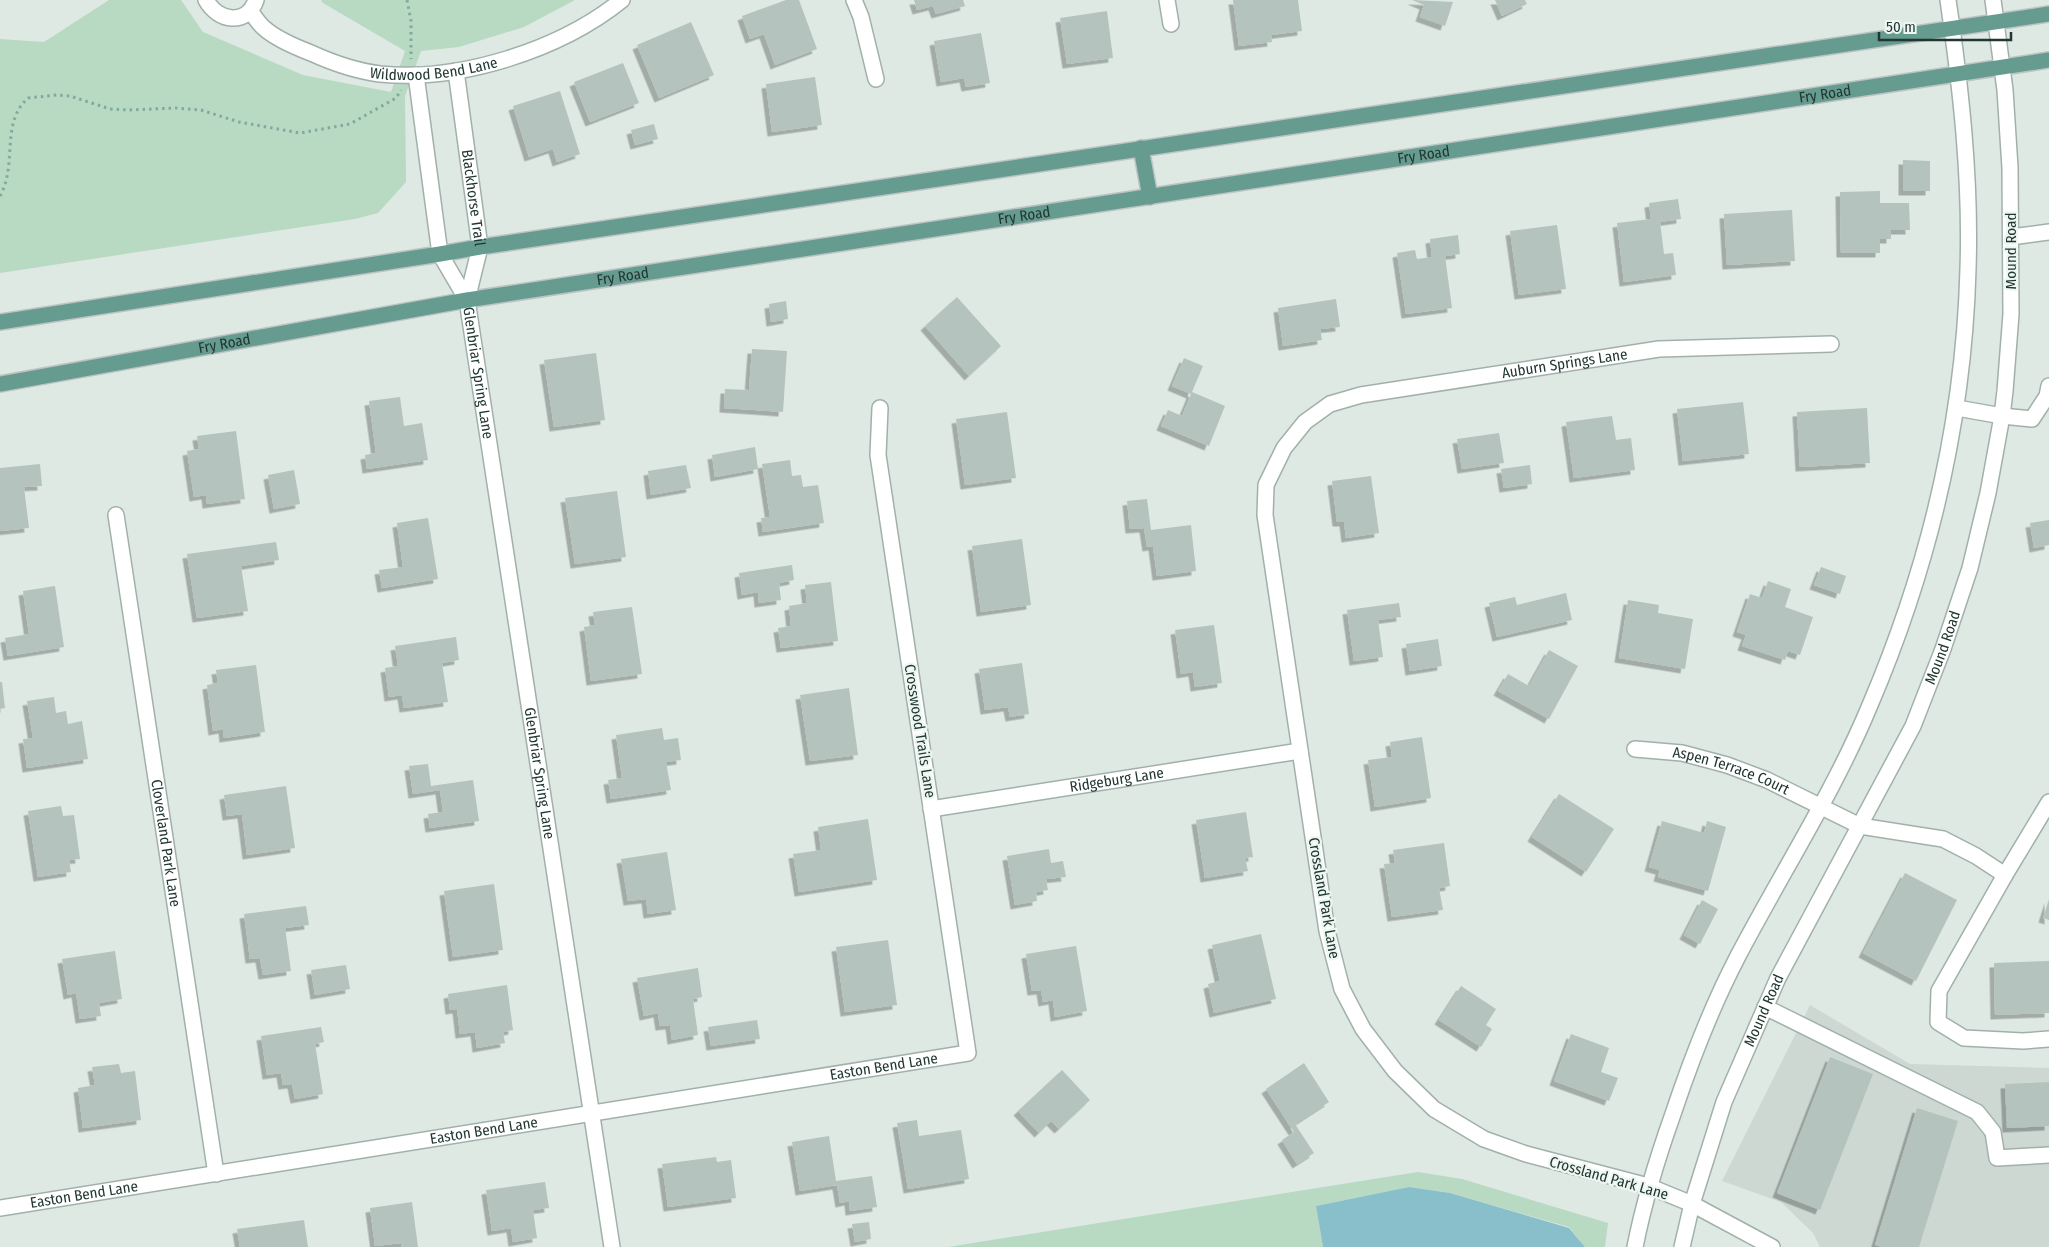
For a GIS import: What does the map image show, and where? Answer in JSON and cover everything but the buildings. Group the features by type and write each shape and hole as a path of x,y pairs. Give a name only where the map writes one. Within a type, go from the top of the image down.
{"main road":[{"path":"0,322 440,254 480,246 2049,14"},
{"name":"Fry Road","path":"0,384 467,300 2049,60"},
{"path":"1142,148 1150,196"}],"street":[{"name":"Wildwood Bend Lane","path":"206,0 214,12 227,18 236,18 253,5 264,28 303,50 340,66 379,74 413,75 456,71 510,58 559,39 604,14 622,0"},
{"path":"854,0 876,79"},
{"path":"1167,0 1171,24"},
{"path":"1635,1247 1648,1186 1685,1078 1710,1016 1738,956 1821,806 1870,705 1902,621 1932,526 1957,408 1964,345 1968,268 1967,179 1958,74 1948,0"},
{"name":"Mound Road","path":"1682,1247 1692,1204 1724,1102 1778,978 1913,726 1943,649 1970,568 1988,493 2002,416 2006,391 2011,314 2010,168 2002,67 1993,0"},
{"name":"Blackhorse Trail","path":"456,71 480,246 467,300"},
{"path":"413,75 440,254 467,300"},
{"path":"2011,237 2049,232"},
{"name":"Glenbriar Spring Lane","path":"467,300 612,1247"},
{"name":"Auburn Springs Lane","path":"1305,422 1330,404 1361,395 1659,349 1831,344"},
{"path":"1957,408 2032,419 2047,396 2049,386"},
{"name":"Crosswood Trails Lane","path":"880,408 878,456 968,1053"},
{"name":"Crossland Park Lane","path":"1305,422 1284,448 1266,485 1266,515 1327,931 1342,989 1363,1029 1395,1071 1434,1109 1484,1139 1526,1154 1648,1186 1692,1204 1772,1247"},
{"name":"Cloverland Park Lane","path":"116,515 216,1174"},
{"name":"Aspen Terrace Court","path":"1635,749 1682,753 1727,765 1767,780 1860,826 1943,839 1976,856 2005,875"},
{"name":"Ridgeburg Lane","path":"931,809 1300,751"},
{"path":"2049,802 1939,991 1938,1022 1964,1038 2049,1040"},
{"path":"1765,1007 1977,1112 1993,1132 1997,1158 2049,1155"},
{"name":"Easton Bend Lane","path":"0,1208 968,1053"}],"path":[{"path":"0,196 9,172 11,126 15,112 28,98 57,94 70,96 110,109 176,108 201,110 240,122 300,133 350,124 367,116 396,98 413,75 411,22 406,0"}],"shaded area":[{"path":"1810,1005 1910,1064 2049,1068 2049,1247 1820,1247 1813,1233 1781,1202 1722,1181"}],"green space":[{"path":"109,0 181,0 203,32 303,75 391,92 405,51 323,3 321,0 575,0 524,27 459,47 421,51 405,96 406,182 378,213 355,219 0,273 0,39 44,42"},
{"path":"1418,1172 1462,1179 1608,1223 1605,1247 1585,1247 1569,1227 1450,1193 1409,1187 1316,1206 1323,1247 948,1247"}],"water":[{"path":"1409,1187 1450,1193 1569,1228 1585,1247 1323,1247 1316,1206"}]}
